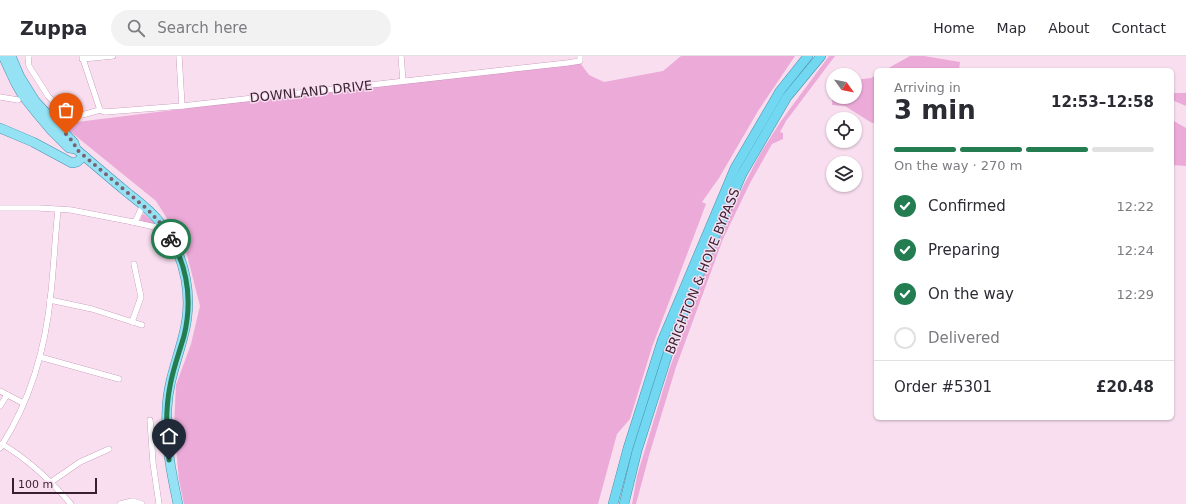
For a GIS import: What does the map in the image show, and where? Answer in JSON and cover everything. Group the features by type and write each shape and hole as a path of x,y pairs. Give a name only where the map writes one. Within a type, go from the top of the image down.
{"highway":[{"name":"BRIGHTON & HOVE BYPASS","path":"613,504 628,448 662,340 732,175 780,91 808,56"},
{"name":"BRIGHTON & HOVE BYPASS","path":"624,504 642,436 668,351 742,174 787,97 821,56"}],"main road":[{"path":"3,56 35,101 74,143 76,149 143,205 162,225 179,256 188,294 187,316 185,331 171,379 167,408 170,469 178,504"},
{"path":"11,56 13,70"},
{"path":"0,128 33,142 72,163 77,162 84,156"}],"street":[{"name":"DOWNLAND DRIVE","path":"29,56 29,66 48,96 61,110 82,115 100,110 105,112 182,106 566,63 580,58"},
{"path":"100,110 82,58 113,56"},
{"path":"178,56 182,106"},
{"path":"401,56 403,81"},
{"path":"0,97 18,100"},
{"path":"134,222 143,205"},
{"path":"0,208 39,208 84,212 155,227 162,225"},
{"path":"58,210 50,300 40,357 23,403 1,446 18,454 51,482 71,504"},
{"path":"132,322 142,297 134,264"},
{"path":"50,300 92,309 142,325"},
{"path":"40,357 119,379"},
{"path":"0,391 23,403"},
{"path":"0,406 7,395"},
{"path":"150,420 153,463 159,504"},
{"path":"51,482 80,462 109,449"},
{"path":"120,504 132,501 142,504"}],"shaded area":[{"path":"681,56 795,56 758,111 719,178 702,202 706,204 652,347 630,419 617,434 598,504 184,504 179,480 174,426 176,385 191,344 200,306 185,247 156,201 61,124 578,60 589,75 604,82 663,71"},
{"path":"829,56 835,56 786,121 780,132 783,133 783,139 772,144 750,183 723,239 676,367 636,504 632,504 637,476 669,370 706,270 737,198 760,154 781,121"},
{"path":"910,56 924,56 960,62 959,68 889,68"},
{"path":"874,76 874,123 862,117 862,112 855,112 845,106 832,105 862,104 862,79"},
{"path":"1174,93 1186,93 1186,106 1174,101"},
{"path":"1174,121 1186,128 1186,166 1174,165"},
{"path":"144,214 153,222 153,224 140,221 142,215"}],"way so far":[{"path":"66,134 74,143 76,149 147,209 162,225 171,239"}],"route":[{"path":"169,460 167,441 167,408 171,379 185,331 188,304 188,294 182,264 171,239"}]}
